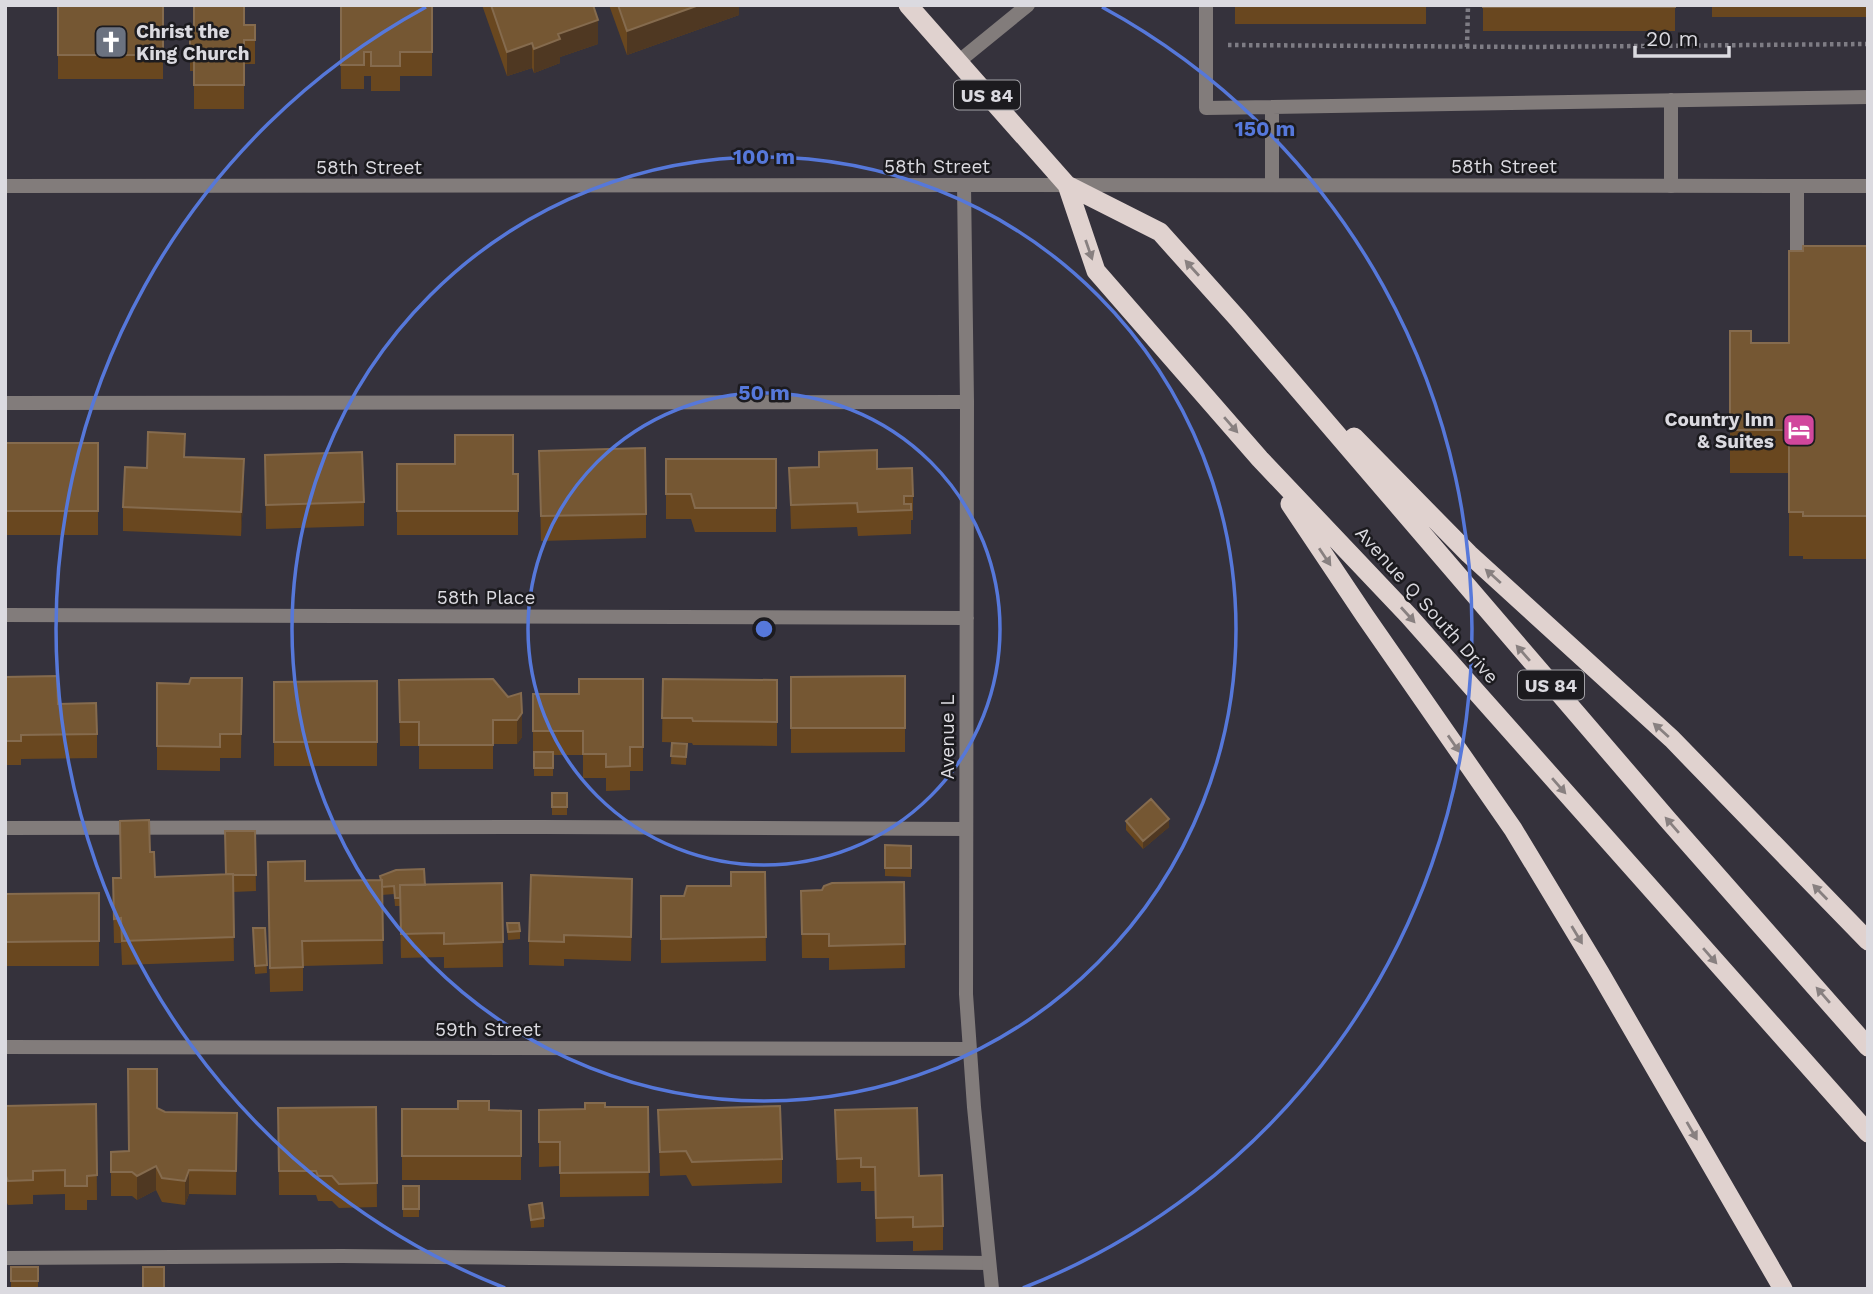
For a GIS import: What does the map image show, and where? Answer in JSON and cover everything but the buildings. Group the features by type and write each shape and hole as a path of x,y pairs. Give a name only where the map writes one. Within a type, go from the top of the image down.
{"highway":[{"name":"Avenue Q South Drive","path":"908,5 1067,185 1160,232 1868,1047"},
{"name":"Avenue Q South Drive","path":"1067,185 1096,271 1260,459 1408,615 1868,1133"},
{"path":"1238,319 1469,554 1672,740 1868,942"},
{"path":"1260,459 1365,617 1513,829 1600,973 1783,1289"}],"street":[{"path":"958,62 1028,5"},
{"path":"1206,5 1206,108 1868,97"},
{"path":"1671,100 1671,186"},
{"path":"1272,107 1272,185"},
{"name":"Avenue L","path":"964,185 967,402 966,994 992,1289"},
{"name":"58th Street","path":"5,186 1868,186"},
{"path":"1797,186 1797,257 1820,257"},
{"path":"5,402 967,402"},
{"name":"58th Place","path":"5,615 967,618"},
{"path":"5,828 966,829"},
{"name":"59th Street","path":"5,1047 970,1049"},
{"path":"5,1258 342,1256 989,1263"}],"path":[{"path":"1467,47 1468,5"},
{"path":"1228,45 1467,47 1868,44"}],"place":[{"name":"Christ the King Church","path":"111,42"},
{"name":"Country Inn & Suites","path":"1799,430"}]}
